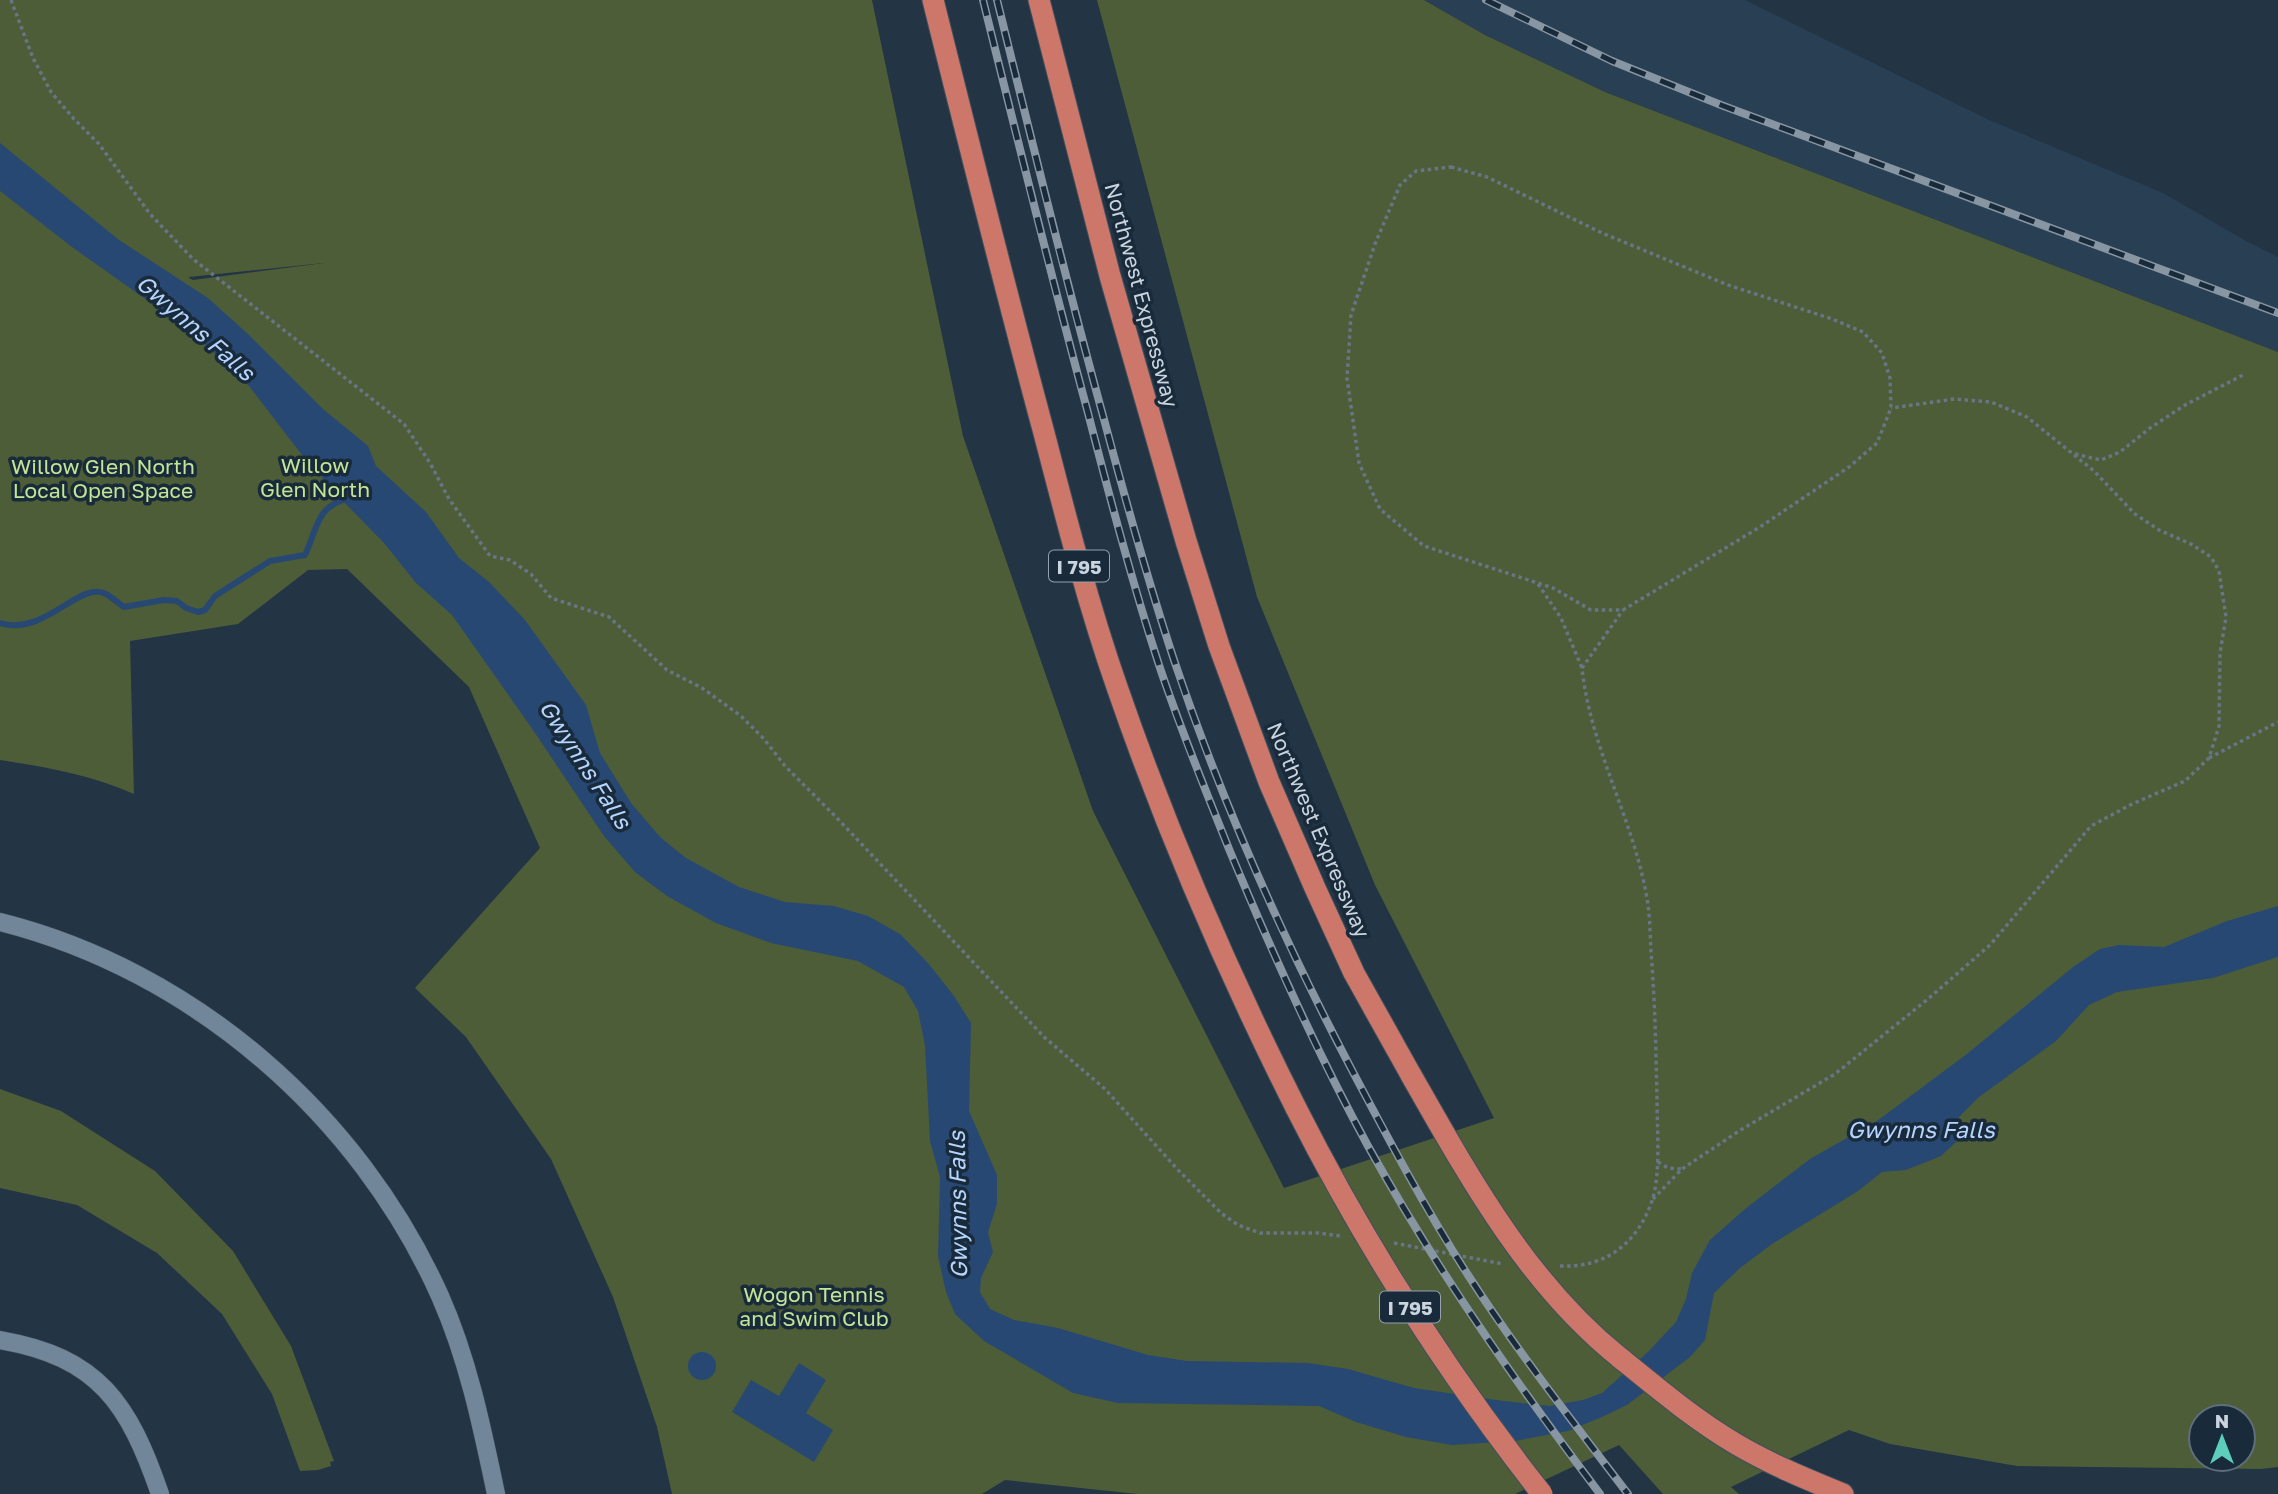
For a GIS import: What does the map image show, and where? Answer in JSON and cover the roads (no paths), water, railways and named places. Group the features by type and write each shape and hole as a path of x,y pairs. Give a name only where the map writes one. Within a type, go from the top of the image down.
{"highway":[{"name":"I 795","path":"933,0 1080,569 1116,685 1165,822 1251,1019 1324,1163 1415,1315 1492,1431 1542,1494"},
{"name":"Northwest Expressway","path":"1039,0 1110,276 1219,646 1269,782 1354,973 1459,1161 1496,1220 1546,1285 1605,1346 1678,1405 1736,1444 1795,1474 1843,1494"}],"street":[{"path":"0,922 83,949 135,973 176,997 251,1049 310,1103 363,1165 409,1235 440,1296 459,1344 496,1494"},
{"path":"0,1340 35,1347 68,1360 99,1382 123,1410 147,1457 160,1494"}],"water":[{"name":"Gwynns Falls","path":"0,143 119,240 208,298 323,409 368,446 376,466 426,512 459,558 489,582 525,620 586,705 600,753 631,803 661,838 686,858 739,887 785,902 834,906 868,916 900,934 928,963 971,1023 969,1111 997,1175 997,1204 988,1232 993,1252 981,1278 980,1292 990,1309 1014,1320 1058,1328 1148,1355 1187,1361 1308,1363 1348,1369 1414,1388 1496,1400 1549,1406 1583,1400 1602,1393 1648,1352 1676,1322 1686,1299 1692,1273 1710,1240 1745,1209 1810,1159 1877,1121 1967,1054 2073,967 2100,949 2119,945 2164,947 2227,921 2278,906 2278,957 2213,978 2117,992 2089,1005 2056,1041 1979,1097 1959,1117 1957,1141 1941,1156 1906,1170 1882,1172 1858,1191 1772,1244 1740,1268 1714,1293 1705,1340 1690,1357 1627,1405 1568,1431 1515,1441 1452,1445 1406,1437 1356,1422 1319,1406 1118,1403 1073,1393 984,1341 955,1314 946,1292 938,1256 940,1177 930,1141 925,1045 918,1011 904,987 858,961 771,943 716,923 667,896 635,872 604,836 452,615 416,583 384,543 302,455 249,386 192,332 72,247 0,191"},
{"path":"702,1352 712,1356 716,1366 712,1376 702,1380 692,1376 688,1366 692,1356"},
{"path":"799,1363 826,1380 806,1413 833,1430 814,1462 732,1412 751,1380 779,1396"}],"waterway":[{"path":"0,623 16,625 32,622 84,595 96,592 106,594 124,607 164,600 177,601 198,612 205,610 215,596 270,561 305,555 324,513 338,502 349,498"}],"railway":[{"path":"983,0 1130,571 1167,689 1229,849 1312,1037 1394,1192 1478,1324 1600,1494"},
{"path":"997,0 1077,317 1155,601 1193,713 1234,819 1328,1024 1438,1226 1506,1331 1628,1494"},
{"path":"1486,0 1612,61 1721,105 2278,313"}],"park label":[{"name":"Willow Glen North","path":"315,477"},
{"name":"Willow Glen North Local Open Space","path":"103,478"},
{"name":"Wogon Tennis and Swim Club","path":"814,1306"}]}
